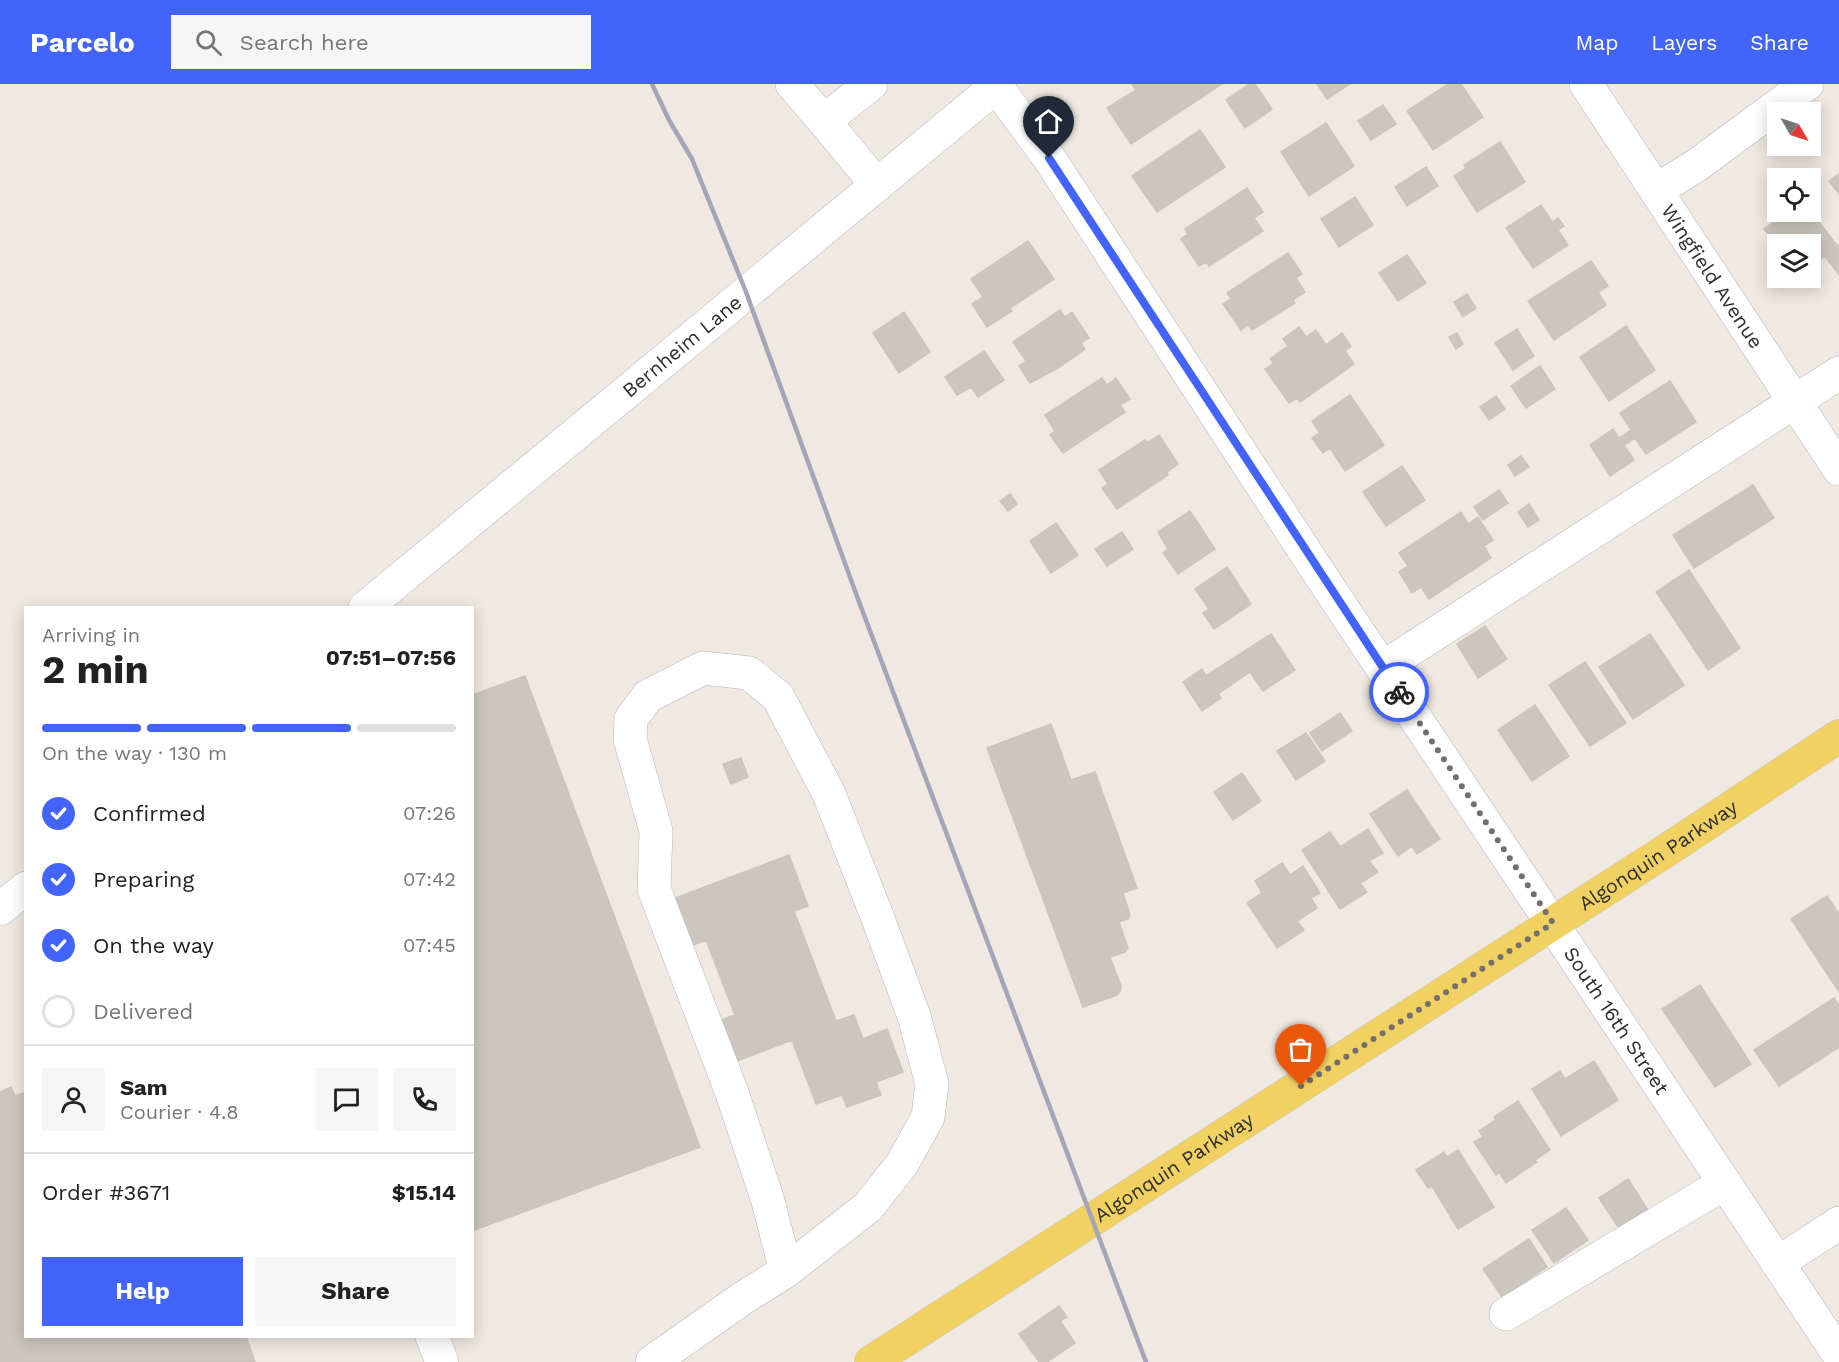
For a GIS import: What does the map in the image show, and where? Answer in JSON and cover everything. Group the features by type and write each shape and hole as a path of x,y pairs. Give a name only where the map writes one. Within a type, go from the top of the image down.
{"main road":[{"name":"Algonquin Parkway","path":"871,1362 1839,736"}],"street":[{"path":"792,84 877,184"},
{"path":"824,121 871,84"},
{"name":"Wingfield Avenue","path":"1586,84 1839,468"},
{"path":"1657,190 1697,165 1807,84"},
{"name":"Bernheim Lane","path":"367,606 998,85"},
{"name":"South 16th Street","path":"998,85 1049,158 1382,668 1839,1354"},
{"path":"1382,668 1839,374"},
{"path":"652,1362 786,1270 868,1207 895,1173 928,1117 932,1084 914,1016 873,904 829,794 778,697 749,673 704,668 648,696 631,719 630,739 656,831 654,889 732,1093 768,1202 786,1270"},
{"path":"0,909 24,890"},
{"path":"1506,1314 1725,1183"},
{"path":"1778,1263 1839,1223"},
{"path":"433,1338 442,1362"}],"building":[{"path":"1132,84 1222,84 1131,144 1107,108 1136,90"},
{"path":"1249,84 1255,84 1272,109 1245,128 1226,100"},
{"path":"1317,84 1350,84 1327,99"},
{"path":"1448,84 1461,84 1483,117 1433,150 1407,111"},
{"path":"1383,105 1396,124 1371,140 1358,121"},
{"path":"1326,123 1354,166 1309,196 1281,152"},
{"path":"1200,130 1225,167 1157,212 1132,176"},
{"path":"1500,142 1525,182 1477,212 1454,176 1466,168 1464,165"},
{"path":"1426,167 1438,186 1407,206 1395,187"},
{"path":"1839,174 1839,194 1829,181"},
{"path":"1247,188 1263,212 1254,218 1263,231 1209,266 1206,262 1199,266 1181,239 1188,234 1185,229"},
{"path":"1355,197 1373,225 1339,247 1321,219"},
{"path":"1541,205 1552,222 1558,218 1564,226 1558,230 1568,245 1533,268 1506,228"},
{"path":"1774,222 1819,222 1839,248 1839,275 1825,256 1821,259 1821,234 1768,234 1764,229"},
{"path":"1028,241 1054,279 1010,308 1012,311 987,327 972,304 983,297 971,279"},
{"path":"1288,253 1302,274 1296,278 1305,292 1293,300 1295,303 1252,330 1248,325 1241,330 1223,304 1231,299 1227,293"},
{"path":"1407,255 1426,283 1398,301 1379,273"},
{"path":"1591,261 1608,286 1598,292 1606,305 1554,340 1528,301"},
{"path":"1467,294 1476,308 1463,317 1454,302"},
{"path":"1060,310 1065,317 1072,312 1089,338 1081,343 1085,349 1058,368 1030,383 1019,366 1026,361 1013,342"},
{"path":"904,312 930,352 899,373 873,333"},
{"path":"1626,326 1655,370 1609,401 1580,357"},
{"path":"1299,327 1306,337 1316,330 1326,345 1342,333 1351,346 1345,351 1354,364 1300,402 1297,398 1289,403 1265,369 1274,363 1270,359 1288,346 1283,339"},
{"path":"1517,329 1534,356 1513,370 1495,343"},
{"path":"1457,333 1463,344 1456,349 1449,337"},
{"path":"984,351 1004,380 978,397 971,387 957,395 945,377"},
{"path":"1540,366 1555,389 1526,408 1511,386"},
{"path":"1102,378 1107,385 1116,378 1130,399 1120,405 1125,412 1063,453 1050,435 1055,431 1045,415"},
{"path":"1670,381 1696,422 1646,454 1635,438 1624,445 1634,460 1610,476 1590,445 1613,429 1619,438 1631,430 1620,413"},
{"path":"1350,395 1384,445 1345,471 1330,448 1323,453 1312,438 1320,433 1312,421"},
{"path":"1496,396 1505,409 1489,420 1480,407"},
{"path":"1159,435 1178,464 1167,472 1168,475 1117,509 1102,488 1108,484 1099,470 1145,440 1147,443"},
{"path":"1521,456 1529,467 1515,476 1508,465"},
{"path":"1402,466 1425,500 1386,526 1363,492"},
{"path":"1753,485 1774,518 1694,568 1673,535"},
{"path":"1499,490 1508,503 1483,520 1474,507"},
{"path":"1010,494 1017,504 1008,511 1000,501"},
{"path":"1529,504 1539,520 1528,527 1518,512"},
{"path":"1190,511 1215,549 1178,574 1163,553 1168,549 1158,532"},
{"path":"1461,512 1468,524 1478,517 1493,540 1484,546 1491,558 1429,599 1421,587 1412,593 1399,572 1408,566 1399,553"},
{"path":"1056,523 1078,555 1051,573 1030,541"},
{"path":"1122,532 1133,549 1107,566 1095,549"},
{"path":"1227,567 1251,604 1214,629 1203,613 1209,609 1195,589"},
{"path":"1689,570 1740,648 1708,670 1656,592"},
{"path":"1485,626 1507,659 1478,678 1457,644"},
{"path":"1271,634 1295,670 1263,691 1250,672 1218,694 1221,698 1202,711 1183,682 1202,669 1206,676"},
{"path":"1650,634 1684,685 1633,719 1599,667"},
{"path":"1585,662 1626,723 1590,746 1549,685"},
{"path":"525,676 700,1147 474,1230 474,694"},
{"path":"1535,705 1569,756 1532,781 1498,730"},
{"path":"1340,713 1352,731 1322,751 1310,733"},
{"path":"1051,724 1071,780 1095,772 1137,888 1123,893 1130,915 1128,919 1119,922 1128,948 1125,952 1110,957 1121,986 1120,992 1083,1007 987,748"},
{"path":"1306,733 1325,761 1296,780 1277,751"},
{"path":"741,758 748,777 731,784 723,764"},
{"path":"1242,773 1261,801 1233,820 1214,792"},
{"path":"1407,790 1440,839 1417,854 1412,846 1398,856 1370,814"},
{"path":"1368,829 1383,853 1369,861 1378,872 1360,883 1367,892 1340,909 1302,850 1330,832 1340,847"},
{"path":"789,855 808,906 794,911 836,1021 854,1015 863,1039 887,1029 903,1072 876,1082 881,1095 847,1107 842,1095 816,1104 792,1040 737,1061 721,1020 735,1015 706,940 688,947 670,900"},
{"path":"1282,863 1290,875 1303,866 1320,893 1311,898 1317,908 1297,921 1304,930 1277,948 1247,903 1262,893 1255,881"},
{"path":"1827,896 1839,914 1839,992 1791,919"},
{"path":"1700,985 1751,1064 1715,1087 1662,1009"},
{"path":"1834,998 1839,1006 1839,1047 1779,1086 1754,1050"},
{"path":"1594,1061 1618,1100 1561,1136 1532,1089 1560,1071 1565,1079"},
{"path":"11,1087 15,1096 24,1093 24,1338 247,1338 255,1362 0,1362 0,1092"},
{"path":"1518,1101 1550,1150 1535,1160 1537,1162 1506,1183 1499,1172 1496,1175 1474,1142 1483,1137 1479,1131 1496,1120 1494,1117"},
{"path":"1458,1150 1494,1207 1458,1229 1432,1186 1428,1188 1416,1170 1444,1152 1447,1157"},
{"path":"1628,1179 1648,1210 1620,1230 1599,1198"},
{"path":"1566,1208 1588,1240 1554,1263 1532,1230"},
{"path":"1529,1239 1547,1267 1502,1297 1483,1269"},
{"path":"1059,1306 1067,1317 1060,1321 1075,1343 1047,1362 1039,1362 1019,1334"}],"railway":[{"path":"652,84 669,120 692,159 746,292 858,599 1146,1362"}],"way so far":[{"path":"1301,1086 1553,923 1399,692"}],"route":[{"path":"1049,158 1399,692"}]}
